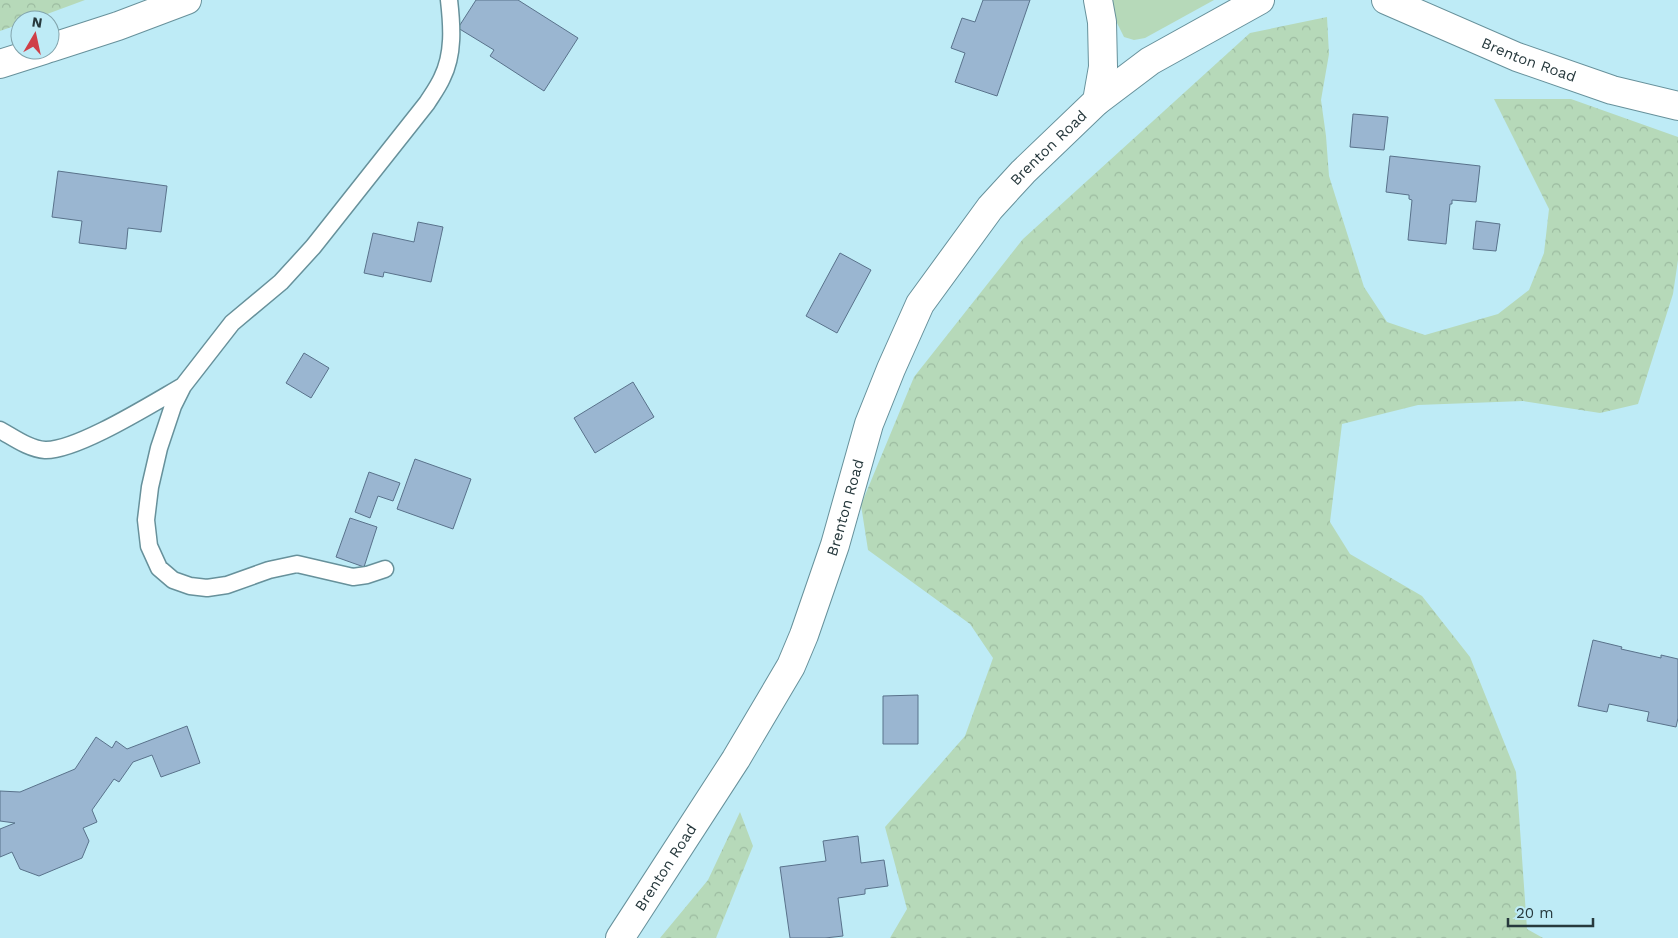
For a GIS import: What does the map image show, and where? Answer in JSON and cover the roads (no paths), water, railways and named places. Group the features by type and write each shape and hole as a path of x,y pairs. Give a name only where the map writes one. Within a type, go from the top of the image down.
{"street":[{"name":"Brenton Road","path":"1097,101 1103,67 1102,22 1098,0"},
{"name":"Brenton Road","path":"620,938 736,759 792,666 835,546 869,424 920,304 990,208 1023,172 1097,101 1150,60 1260,0"},
{"name":"Brenton Road","path":"1386,0 1517,57 1612,90 1678,106"},
{"path":"60,45 118,26 174,2"},
{"path":"0,64 13,60"}],"lane":[{"path":"385,569 353,577 297,564 269,570 227,585 207,588 190,586 173,580 159,568 149,546 146,520 150,487 160,448 173,406 183,386 232,323 281,282 313,247 427,102 442,77 450,54 452,25 449,0"},
{"path":"0,430 27,445 44,450 59,448 108,428 183,386"}]}
